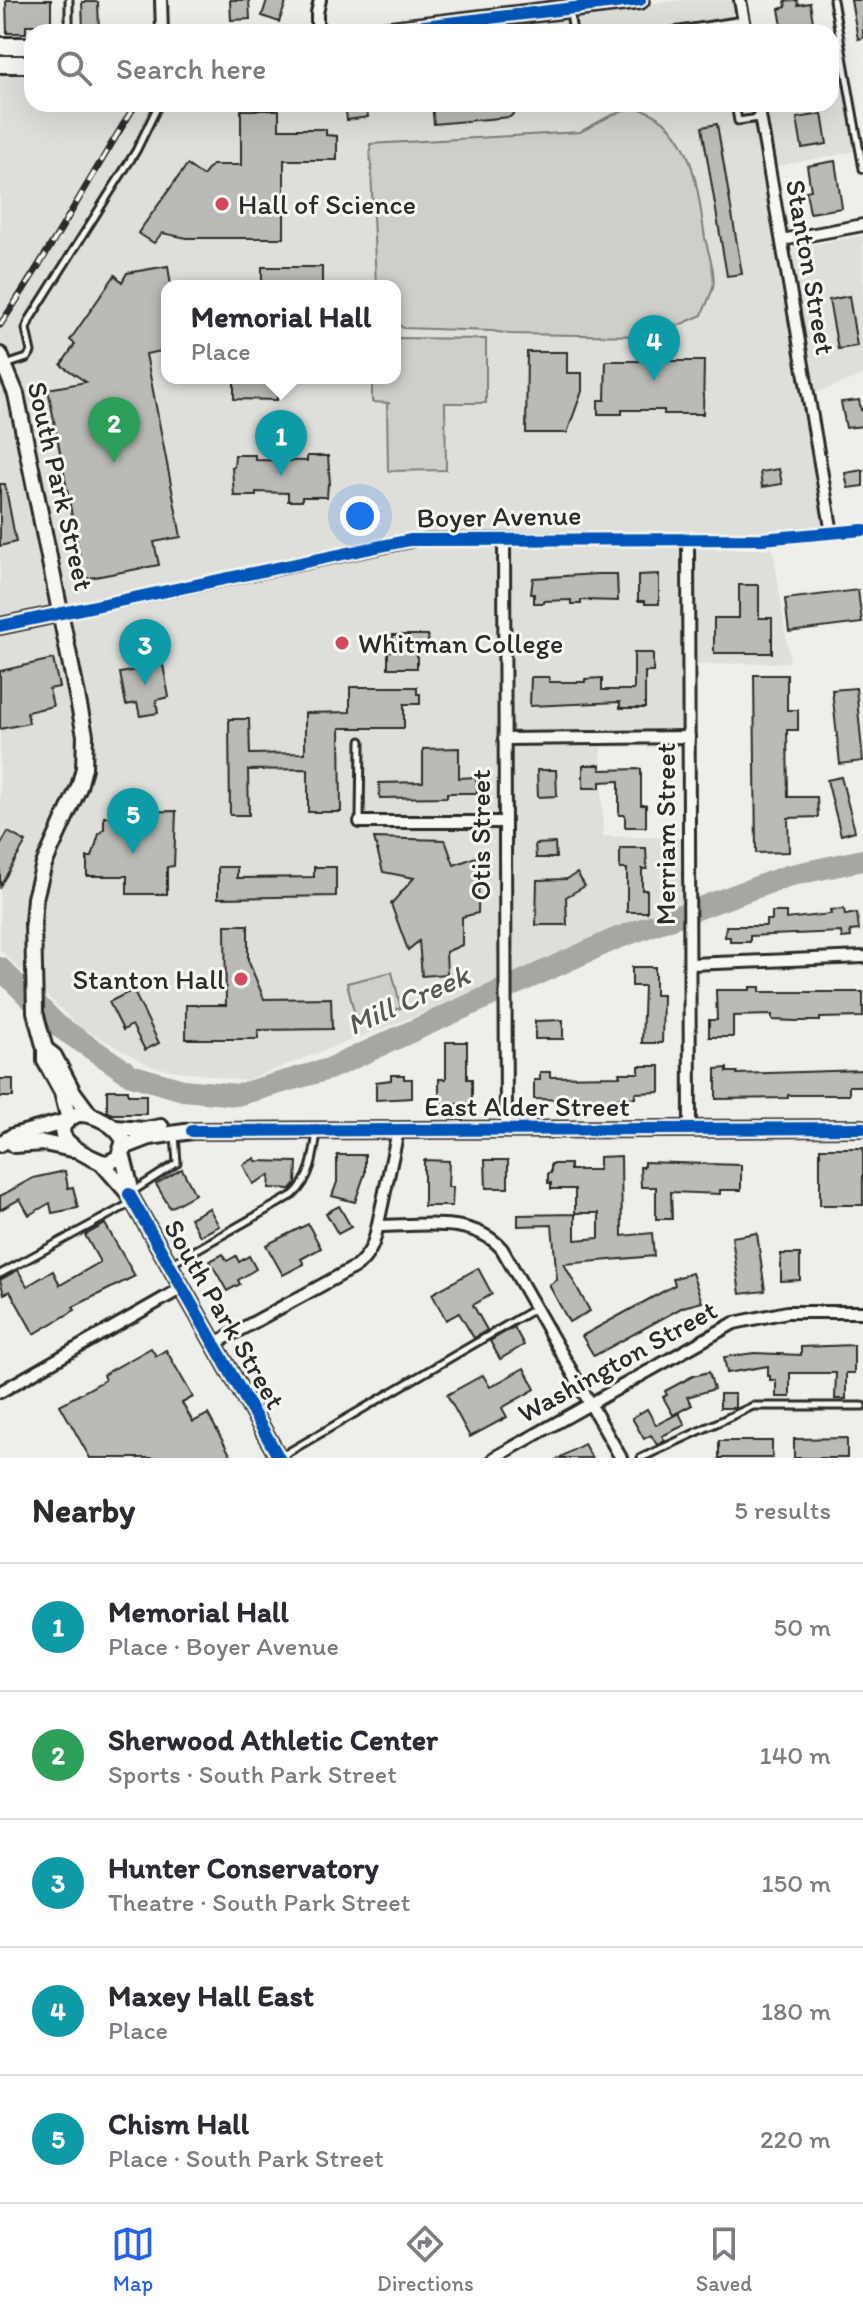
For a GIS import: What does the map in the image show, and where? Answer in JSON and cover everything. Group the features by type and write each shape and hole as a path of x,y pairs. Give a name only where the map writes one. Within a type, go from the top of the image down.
{"main road":[{"path":"445,24 640,0"},
{"path":"0,46 24,46"},
{"path":"0,64 24,64"},
{"name":"South Park Street","path":"3,360 16,394 83,719 84,768 74,802 38,881 34,911 37,1023 45,1049 45,1061 62,1092 68,1120"},
{"name":"Boyer Avenue","path":"0,626 62,613"},
{"name":"South Park Street","path":"45,1049 54,1056 73,1092 90,1115"},
{"path":"78,1114 90,1115 115,1128 122,1135 123,1150 113,1161 101,1162 72,1149 44,1143 1,1144 13,1136 68,1120 78,1114"},
{"path":"68,1120 64,1139 72,1149"},
{"name":"East Alder Street","path":"115,1128 145,1130 183,1125 192,1131"},
{"name":"East Alder Street","path":"123,1150 150,1137 192,1131 863,1128"},
{"name":"South Park Street","path":"123,1150 131,1198"},
{"name":"South Park Street","path":"101,1162 131,1198 279,1458"}],"street":[{"path":"161,0 162,24"},
{"path":"317,24 320,0"},
{"path":"740,0 745,24"},
{"name":"Stanton Street","path":"759,112 832,533"},
{"path":"782,240 863,225"},
{"name":"Boyer Avenue","path":"62,613 410,540 762,539 863,530"},
{"name":"Otis Street","path":"504,539 506,1130"},
{"name":"Merriam Street","path":"688,539 690,1129"},
{"path":"504,739 689,737"},
{"path":"360,822 504,822"},
{"path":"690,964 863,957"},
{"path":"214,1344 357,1266 373,1247 398,1131"},
{"path":"378,1226 451,1225 481,1231 493,1238 621,1458"},
{"path":"0,1392 182,1288"},
{"name":"Washington Street","path":"494,1458 734,1323 787,1312 863,1312"}],"lane":[{"path":"69,0 69,24"},
{"path":"833,0 837,24"},
{"path":"569,10 572,24"},
{"path":"716,24 730,24"},
{"path":"839,34 863,169"},
{"path":"3,360 27,358 31,352 26,329 30,319 136,151 155,112"},
{"path":"736,112 738,121 760,118"},
{"path":"360,822 361,741"},
{"path":"169,1265 301,1188 312,1161 317,1131"},
{"path":"0,1274 131,1198 177,1163 175,1134"},
{"path":"279,1458 536,1308"},
{"path":"641,1458 753,1406 863,1406"}],"shaded area":[{"path":"683,0 734,0 738,24 460,24"},
{"path":"839,60 855,151 774,167 763,112 839,112"},
{"name":"Whitman College","path":"24,71 24,112 753,112 825,534 689,539 681,747 601,747 603,836 681,838 682,915 244,1081 153,1067 78,1026 0,950 0,73"},
{"path":"621,112 646,112 669,126 681,141 695,178 714,281 702,315 647,336 510,334 401,326 401,280 376,280 370,144 580,132"},
{"path":"863,235 863,375 816,393 792,249"},
{"path":"401,338 486,339 486,403 445,403 446,470 388,471 387,404 390,403 372,402 372,384 401,384"},
{"path":"695,549 773,549 790,662 695,665"},
{"path":"392,972 401,1008 356,1020 347,983"}],"building":[{"path":"6,0 51,0 51,24 24,24 24,33 7,33"},
{"path":"230,0 249,0 250,19 231,20"},
{"path":"267,0 287,0 279,22 262,16"},
{"path":"797,0 798,5 810,3 813,22 782,24 779,9 786,7 785,1"},
{"path":"851,0 863,0 863,38 858,39"},
{"path":"82,2 98,2 99,24 83,24"},
{"name":"Hall of Science","path":"241,112 279,112 279,129 326,129 326,135 337,136 337,160 284,160 284,238 187,238 162,233 154,243 138,233 187,165 203,176 212,165 241,165"},
{"path":"346,112 367,112 368,117 347,120"},
{"path":"433,112 515,112 510,117 434,124"},
{"path":"822,114 827,144 802,148 797,118"},
{"path":"717,124 742,274 727,276 702,127"},
{"path":"835,161 842,208 810,213 806,191 811,190 807,166"},
{"path":"168,266 170,280 161,280 161,351 146,354 181,537 154,542 159,565 84,579 48,389 86,382 61,365 75,344 70,340 115,275 122,282 127,273"},
{"path":"262,267 322,267 322,280 262,280"},
{"path":"849,296 857,346 838,349 829,300"},
{"path":"527,352 567,352 567,373 582,373 582,391 567,433 526,433"},
{"path":"606,361 704,361 703,414 622,410 622,414 598,414 598,400 605,400"},
{"path":"234,384 277,384 277,400 234,399"},
{"path":"859,400 863,409 863,426 846,428 841,402"},
{"path":"235,455 255,455 255,460 307,461 307,456 328,456 330,484 327,497 302,497 302,501 288,501 288,493 256,492 256,496 234,496 232,467"},
{"path":"779,469 782,484 762,487 760,472"},
{"path":"863,470 863,486 848,488 845,473"},
{"path":"0,484 5,484 16,542 0,546"},
{"path":"617,574 618,601 534,603 534,594 531,594 533,578"},
{"path":"659,574 659,604 638,601 638,575"},
{"path":"739,585 759,585 759,618 772,618 772,653 714,653 714,618 739,618"},
{"path":"858,590 862,623 789,632 785,599"},
{"path":"393,635 428,635 428,653 417,653 417,668 388,668 388,651 393,651"},
{"path":"634,653 653,653 653,672 645,672 645,708 620,708 620,702 530,706 531,677 549,677 549,682 585,682 585,679 602,678 602,690 634,690"},
{"path":"53,659 59,687 49,689 53,706 27,712 29,723 0,729 0,671"},
{"path":"163,665 169,697 156,700 158,713 140,716 137,703 126,705 120,673"},
{"path":"754,675 787,675 787,710 798,710 798,730 787,730 788,797 817,797 818,817 788,818 789,852 756,853"},
{"path":"350,687 417,687 420,704 404,704 404,728 340,728 341,812 308,812 308,769 248,770 249,815 230,815 229,719 249,719 250,754 305,753 305,713 350,712"},
{"path":"856,688 863,761 840,764 832,690"},
{"path":"459,748 459,778 476,777 477,793 447,793 447,797 380,798 379,783 423,782 423,749"},
{"path":"583,765 600,765 600,770 641,769 641,805 646,805 646,827 625,827 625,815 619,815 619,781 600,782 600,788 583,788"},
{"path":"537,770 556,770 557,796 538,797"},
{"path":"841,777 855,831 841,835 827,780"},
{"path":"176,811 174,866 167,867 167,894 127,894 127,876 87,876 87,857 92,857 99,834 104,829 104,817 126,817 126,812"},
{"path":"8,832 26,842 0,886 0,846"},
{"path":"374,838 445,840 454,865 479,856 478,913 462,917 462,945 446,952 447,974 422,976 419,941 408,950 391,904 414,878 383,872"},
{"path":"555,843 556,858 536,858 535,844"},
{"path":"620,848 646,848 647,869 642,869 642,890 647,890 647,912 627,912 627,869 620,869"},
{"path":"218,867 237,867 237,878 314,877 314,867 336,867 336,896 218,898"},
{"path":"577,873 585,886 566,897 567,925 536,925 537,880 567,879"},
{"path":"844,909 845,915 857,913 859,930 850,931 851,937 842,938 841,932 750,936 750,942 730,942 730,937 725,937 726,926 766,926 766,920 772,920 772,912 786,912 786,919 831,914 830,910"},
{"name":"Stanton Hall","path":"225,925 248,925 248,960 264,999 331,998 332,1029 258,1030 258,1039 186,1039 186,1005 226,1005"},
{"path":"632,967 655,967 655,995 663,995 662,1043 642,1043 644,986 632,986"},
{"path":"750,987 760,987 760,992 863,992 863,1017 796,1021 772,1020 772,1015 733,1016 733,1037 709,1037 709,1020 717,1020 716,990 750,990"},
{"path":"133,990 159,1043 145,1050 132,1025 123,1030 109,1002"},
{"path":"563,1020 563,1039 535,1039 535,1021"},
{"path":"446,1042 467,1042 467,1079 472,1079 472,1104 439,1104 439,1079 446,1079"},
{"path":"639,1066 660,1066 660,1092 635,1093 635,1098 610,1098 610,1101 534,1099 534,1080 540,1080 540,1072 550,1072 550,1077 620,1076 619,1073 639,1073"},
{"path":"727,1068 727,1072 737,1074 863,1070 863,1086 849,1086 849,1095 716,1099 716,1069"},
{"path":"391,1075 404,1075 404,1079 412,1079 412,1098 376,1100 376,1082 391,1080"},
{"path":"0,1079 13,1079 13,1097 0,1097"},
{"path":"107,1090 128,1090 128,1095 146,1095 146,1114 112,1114 107,1111"},
{"path":"820,1148 863,1148 863,1205 820,1205"},
{"path":"337,1155 365,1155 365,1173 355,1202 332,1196 337,1182"},
{"path":"621,1156 622,1236 652,1233 654,1256 564,1264 590,1311 569,1322 549,1285 557,1280 552,1225 518,1226 518,1215 575,1214 575,1240 599,1238 599,1213 575,1213 575,1189 551,1189 548,1173 551,1173 551,1164 570,1164 570,1170 599,1170 599,1157"},
{"path":"255,1158 256,1161 297,1162 296,1183 291,1189 269,1188 270,1175 253,1184 243,1165"},
{"path":"424,1160 449,1161 448,1187 453,1187 452,1206 424,1206"},
{"path":"485,1160 508,1160 508,1188 486,1188"},
{"path":"644,1162 741,1165 741,1190 720,1190 720,1194 671,1192 672,1219 656,1219 656,1187 641,1187 640,1167 644,1167"},
{"path":"182,1169 195,1194 170,1208 156,1184"},
{"path":"65,1171 68,1188 73,1187 78,1208 52,1213 50,1203 29,1215 20,1199 0,1210 0,1196 33,1178"},
{"path":"339,1206 351,1227 338,1234 326,1213"},
{"path":"209,1208 219,1226 200,1236 190,1218"},
{"path":"105,1224 135,1276 73,1307 75,1310 34,1334 10,1291 4,1294 0,1280 18,1270 27,1286 53,1271 60,1285 100,1262 85,1235"},
{"path":"308,1224 321,1248 301,1259 304,1264 283,1275 266,1245"},
{"path":"757,1233 765,1291 740,1294 732,1237"},
{"path":"223,1254 227,1261 236,1256 239,1262 249,1256 256,1269 227,1291 210,1261"},
{"path":"781,1254 800,1254 800,1280 781,1281"},
{"path":"478,1268 492,1294 473,1305 487,1330 474,1338 459,1313 446,1320 432,1294"},
{"path":"692,1273 702,1302 683,1307 594,1356 582,1336 675,1285 673,1279"},
{"path":"514,1327 524,1345 500,1359 490,1341"},
{"path":"854,1345 854,1373 846,1373 846,1399 835,1399 836,1373 790,1373 790,1397 776,1397 776,1380 770,1380 768,1366 727,1373 724,1357 754,1353 801,1355 801,1347"},
{"path":"151,1348 156,1356 166,1350 193,1397 182,1403 193,1422 208,1414 232,1458 90,1458 60,1405 105,1380 103,1375"},
{"path":"524,1368 535,1389 502,1408 507,1417 470,1437 447,1395 483,1375 490,1387"},
{"path":"709,1372 714,1389 687,1397 692,1405 673,1415 663,1397 667,1395 665,1391 693,1376"},
{"path":"720,1394 735,1394 735,1408 720,1408"},
{"path":"647,1409 656,1425 679,1413 685,1425 662,1436 665,1441 657,1445 651,1435 644,1439 632,1418"},
{"path":"847,1438 847,1458 794,1458 794,1439"},
{"path":"719,1441 772,1441 772,1458 719,1458"},
{"path":"584,1444 592,1458 559,1458"}],"waterway":[{"name":"Mill Creek","path":"0,968 58,1026 131,1075 183,1090 237,1095 329,1069 615,939 787,876 863,860"}],"railway":[{"path":"0,325 131,112"}],"cycle path":[{"path":"440,24 640,0"},
{"path":"0,626 410,540 762,539 863,530"},
{"path":"192,1131 863,1128"},
{"path":"129,1194 279,1458"}],"place":[{"name":"Hall of Science","path":"222,204"},
{"name":"Maxey Hall East","path":"654,381"},
{"name":"Sherwood Athletic Center","path":"114,463"},
{"name":"Memorial Hall","path":"281,476"},
{"name":"Whitman College","path":"342,643"},
{"name":"Hunter Conservatory","path":"145,685"},
{"name":"Chism Hall","path":"133,854"},
{"name":"Stanton Hall","path":"241,979"}]}
